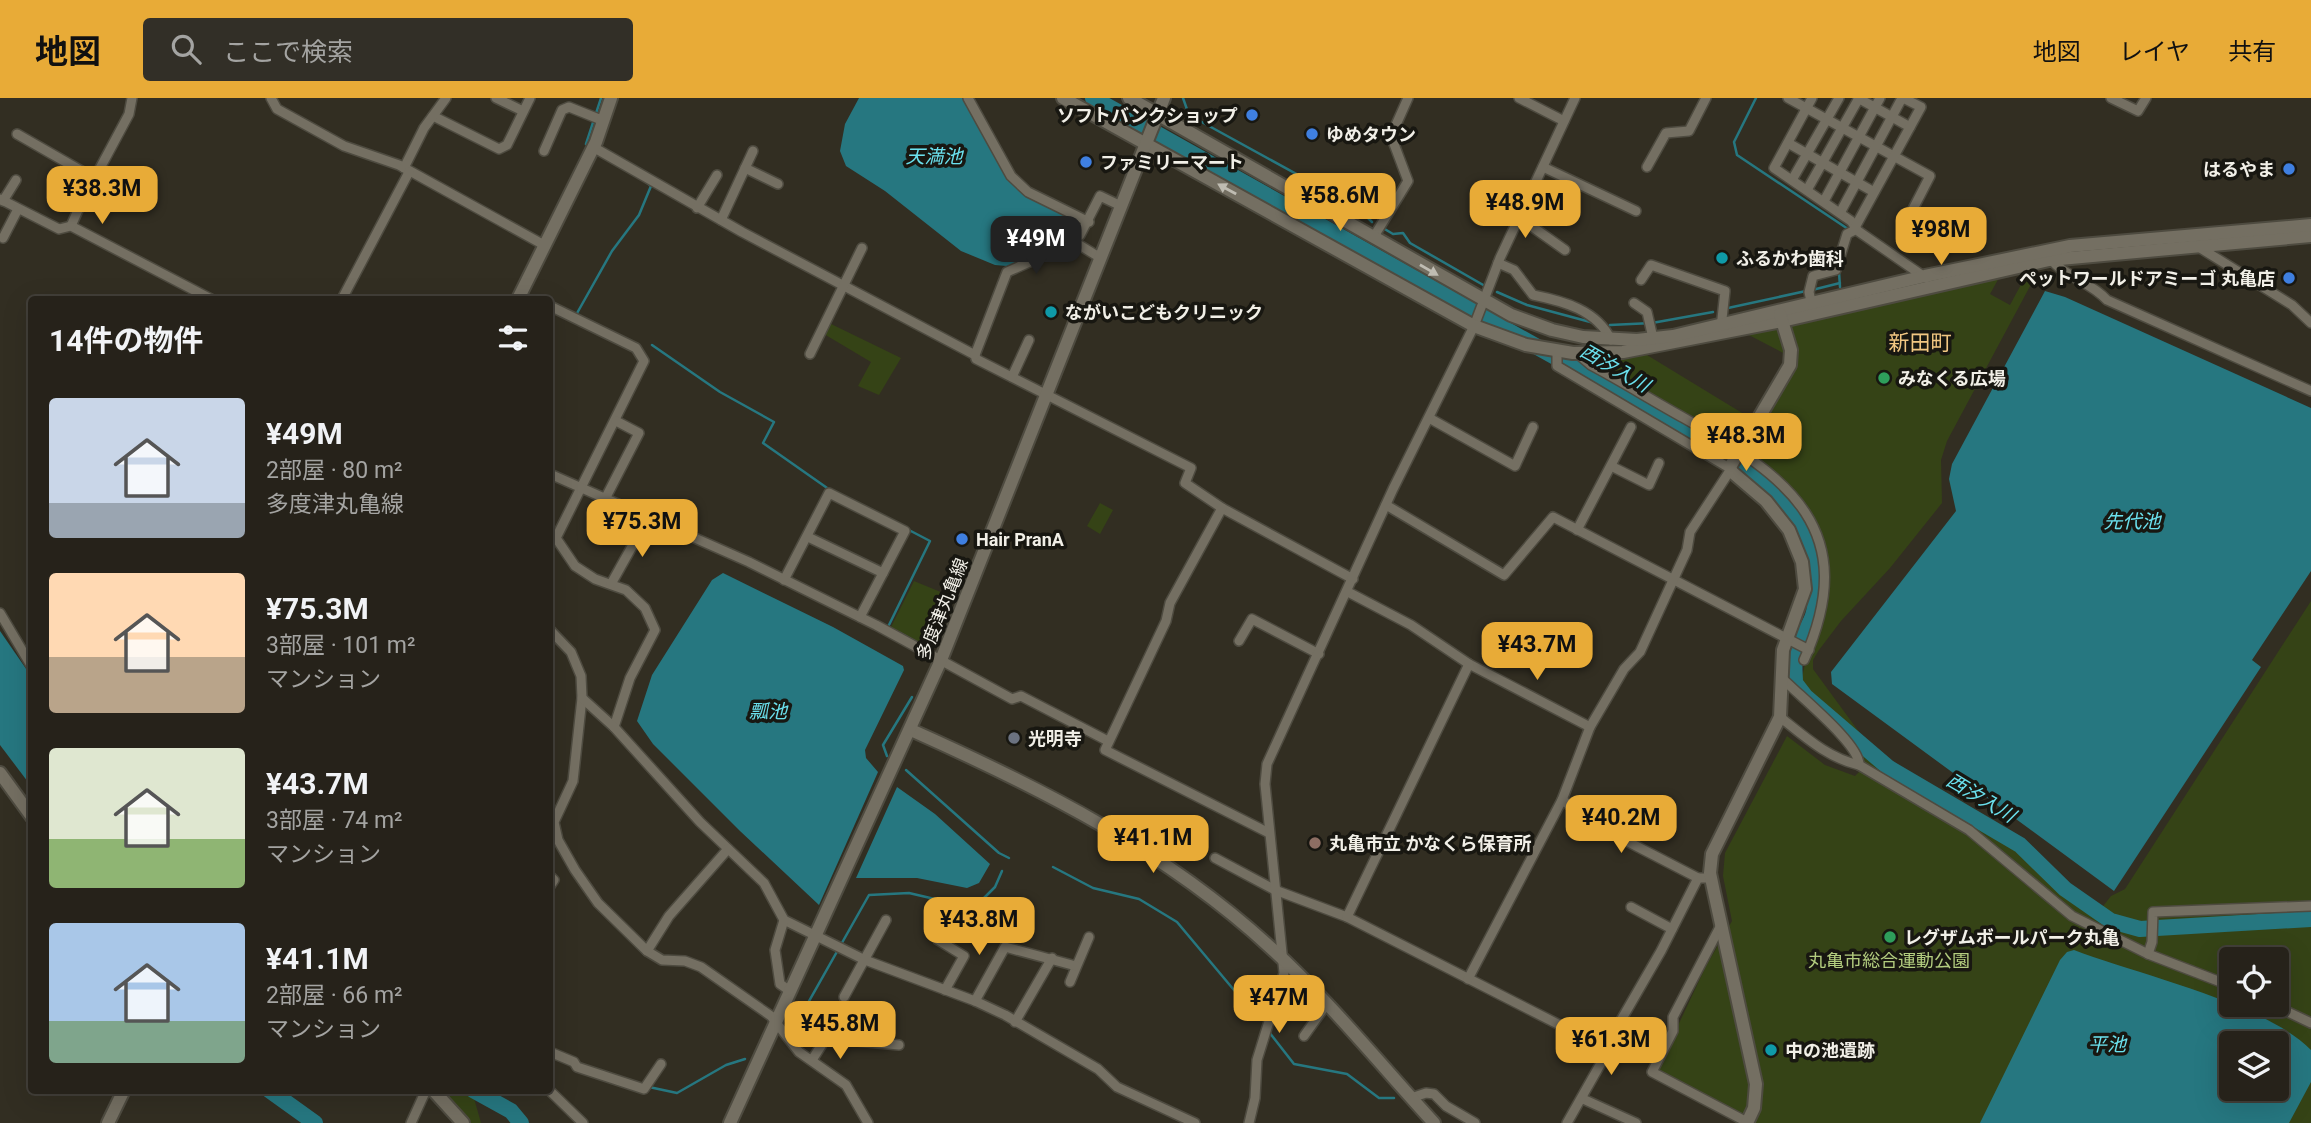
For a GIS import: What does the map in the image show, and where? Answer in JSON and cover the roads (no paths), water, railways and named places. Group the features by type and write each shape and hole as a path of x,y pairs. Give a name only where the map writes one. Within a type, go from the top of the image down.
{"street":[{"path":"71,226 92,177 99,170 129,114 132,98"},
{"path":"271,98 277,109 344,146 379,156 544,245"},
{"path":"344,296 433,116 446,98"},
{"path":"496,98 523,111"},
{"path":"433,116 499,149 507,145 530,98"},
{"path":"523,296 544,245 593,147 598,118 611,98"},
{"path":"968,98 1011,176 1028,192 1089,222"},
{"path":"1063,98 1146,139 1476,323 1526,345 1576,354 1643,349 1781,316 1811,299 1927,282 2048,255 2181,236 2311,225"},
{"path":"1129,98 1156,118 1373,238 1483,304 1552,330 1611,340 1653,338 1721,329"},
{"name":"多度津丸亀線","path":"730,1123 941,660 1119,205 1164,98"},
{"path":"1373,238 1408,181 1391,136 1408,98"},
{"path":"1519,98 1564,121"},
{"path":"1249,1123 1255,1098 1257,1060 1284,973 1265,784 1268,764 1386,505 1476,323 1498,263 1575,98"},
{"path":"1647,167 1666,133 1689,131 1706,98"},
{"path":"1788,98 1930,176 1913,209"},
{"path":"1812,98 1774,168 1840,212 1852,231 1927,282"},
{"path":"1792,180 1839,98"},
{"path":"1807,190 1859,98 1910,127"},
{"path":"1824,201 1880,98"},
{"path":"1811,299 1814,276 1836,270 1852,231 1921,107 1903,98 1840,212"},
{"path":"2111,98 2138,111 2146,98"},
{"path":"544,151 562,110 569,107 598,118"},
{"path":"18,134 92,177"},
{"path":"1788,143 1874,192"},
{"path":"593,147 697,208 975,355 976,359 1191,468 1185,483 1222,508 1353,579"},
{"path":"721,220 753,151"},
{"path":"1542,167 1636,211"},
{"path":"745,168 778,184"},
{"path":"697,208 717,175"},
{"path":"16,180 2,200 59,229 71,226 205,296"},
{"path":"1530,194 1544,202 1534,228 1565,250"},
{"path":"975,355 1007,272 1073,241 1089,222 1100,196 1119,205"},
{"path":"3,238 18,209"},
{"path":"2181,236 2292,305 2311,323"},
{"path":"2048,255 2311,236"},
{"path":"1073,241 1099,257"},
{"path":"810,354 862,248"},
{"path":"2048,255 2056,267 2096,287 2107,299 2311,391"},
{"path":"1498,263 1514,270 1533,295 1559,300 1586,313 1605,328 1611,340"},
{"path":"1641,281 1651,265 1725,291 1721,329"},
{"path":"1633,303 1647,312 1653,338"},
{"path":"553,307 636,348 644,361 556,538 575,566 626,590 645,608 655,630 630,678 614,727"},
{"path":"1468,979 1562,800 1590,727 1624,668 1640,652 1687,550 1690,532 1790,365 1791,350 1781,316"},
{"path":"1012,377 1029,340"},
{"path":"1556,350 1557,366 1731,467 1782,519 1799,551 1805,589 1781,677 1780,717 1712,854 1704,878 1605,1048 1605,1056 1567,1123"},
{"path":"1576,354 1740,449 1778,480 1801,506 1820,543 1824,570 1824,606 1804,660"},
{"path":"1429,418 1515,466 1533,428"},
{"path":"605,499 639,433 616,421"},
{"path":"1577,530 1631,427"},
{"path":"1611,466 1649,485 1659,463"},
{"path":"553,475 783,580 860,617 1012,699 1021,696 1108,741"},
{"path":"783,580 829,493 905,531 860,617"},
{"path":"1386,505 1504,575 1553,517 1809,650"},
{"path":"1222,508 1170,603 1166,621 1105,750 1269,833"},
{"path":"611,584 648,519"},
{"path":"808,537 884,572"},
{"path":"1348,592 1411,625 1469,664 1590,727"},
{"path":"0,613 28,660"},
{"path":"1239,641 1252,619 1319,654"},
{"path":"553,634 577,663 582,698 573,781 554,822 557,837 598,903 647,951 662,960 685,961 721,978 771,1016 799,1052 846,1085 868,1123"},
{"path":"1347,917 1469,664"},
{"path":"1781,677 1848,740 1860,756 1859,765"},
{"path":"582,698 614,727 727,849 764,883 784,920 865,960 975,1000 1098,1069 1117,1087 1195,1123"},
{"path":"1780,717 1828,754 1840,761 1859,765 1969,830 2072,916 2148,954 2219,981"},
{"path":"911,730 1057,799 1134,842 1207,894 1283,960 1434,1123"},
{"path":"0,773 28,812"},
{"path":"1562,800 1607,831 1704,878 1721,925 1756,1084 1754,1108 1747,1123 1652,1072 1673,1031 1672,1017 1721,925"},
{"path":"553,844 557,837"},
{"path":"647,951 669,916 727,849"},
{"path":"1215,858 1275,890 1347,917 1605,1048"},
{"path":"2148,954 2152,942 2153,912 2311,906"},
{"path":"1632,907 1672,929"},
{"path":"784,920 775,950 780,984 790,991"},
{"path":"844,997 886,920"},
{"path":"1070,982 1090,937"},
{"path":"938,940 964,956 945,990"},
{"path":"975,1000 1005,947 1076,966"},
{"path":"1015,1022 1052,958"},
{"path":"1304,1036 1326,1005"},
{"path":"2289,1013 2311,1023"},
{"path":"812,1060 826,1038 899,1045"},
{"path":"553,1054 576,1065 647,1085 661,1064"},
{"path":"1410,1098 1426,1093 1434,1094 1446,1106 1475,1123"},
{"path":"108,1123 122,1094"},
{"path":"411,1123 424,1094"},
{"path":"437,1094 463,1123"},
{"path":"553,1094 583,1123"},
{"path":"1583,1099 1636,1123"}],"water":[{"name":"天満池","path":"859,98 965,98 1014,186 1027,197 1083,222 1083,226 1066,243 1007,266 995,265 961,251 885,191 846,166 840,151 845,124"},
{"name":"先代池","path":"2045,291 2065,297 2311,408 2311,571 2252,660 2261,667 2114,891 1832,684 1831,672 1956,511 1949,479 1952,464"},
{"name":"瓢池","path":"723,573 833,627 903,666 904,670 865,750 866,758 878,772 819,905 653,744 637,721 652,675 712,580"},
{"path":"0,631 28,672 28,782 0,745"},
{"path":"897,787 935,814 990,864 979,883 967,888 917,878 856,878"},
{"path":"983,898 986,910 998,927 994,935 977,936 955,906 956,902"},
{"name":"平池","path":"2074,950 2219,999 2219,1017 2262,1017 2287,1031 2219,1031 2219,1101 2289,1101 2289,1032 2291,1033 2311,1050 2311,1082 2289,1123 1980,1123 2060,960 2067,952"}],"waterway":[{"path":"586,144 601,98"},
{"name":"西汐入川","path":"1093,98 1732,456 1751,471 1785,504 1798,522 1809,542 1815,564 1817,587 1814,612 1795,659 1795,683 1805,696 1889,768 2020,845 2065,889 2111,921 2140,929 2311,919"},
{"path":"1183,98 1189,115 1331,193"},
{"path":"1756,98 1734,142 1737,155 1848,229"},
{"path":"576,315 612,251 639,215 651,186 645,181"},
{"path":"1342,199 1347,202"},
{"path":"1358,208 1372,222"},
{"path":"1383,228 1393,234 1403,233 1410,243 1485,286"},
{"path":"1839,272 1840,287"},
{"path":"1812,290 1840,283"},
{"path":"1728,308 1806,291"},
{"path":"1497,292 1527,305 1594,323"},
{"path":"1610,325 1652,323 1713,312"},
{"path":"652,345 720,392 774,422 763,443 830,490"},
{"path":"888,627 930,541 907,529"},
{"path":"900,633 925,647"},
{"path":"887,756 883,745 912,697"},
{"path":"906,770 999,853 1009,858"},
{"path":"1053,867 1093,888 1139,899 1177,922 1244,1002 1262,1016"},
{"path":"982,900 995,887 1002,871"},
{"path":"791,1033 869,895 909,893 956,904"},
{"path":"1269,1032 1294,1064 1347,1074 1379,1098 1394,1098"},
{"path":"649,1087 677,1093 726,1065 745,1059"},
{"path":"275,1094 315,1123"},
{"path":"480,1094 511,1111 521,1123"}],"place":[{"name":"ソフトバンクショップ","path":"1252,115"},
{"name":"ゆめタウン","path":"1312,134"},
{"name":"ファミリーマート","path":"1086,162"},
{"name":"はるやま","path":"2289,169"},
{"name":"ふるかわ歯科","path":"1722,258"},
{"name":"ペットワールドアミーゴ 丸亀店","path":"2289,278"},
{"name":"ながいこどもクリニック","path":"1051,312"},
{"name":"みなくる広場","path":"1884,378"},
{"name":"Hair PranA","path":"962,539"},
{"name":"光明寺","path":"1014,738"},
{"name":"丸亀市立 かなくら保育所","path":"1315,843"},
{"name":"レグザムボールパーク丸亀","path":"1890,937"},
{"name":"中の池遺跡","path":"1771,1050"}],"district":[{"name":"新田町","path":"1920,343"}],"park label":[{"name":"丸亀市総合運動公園","path":"1889,960"}]}
